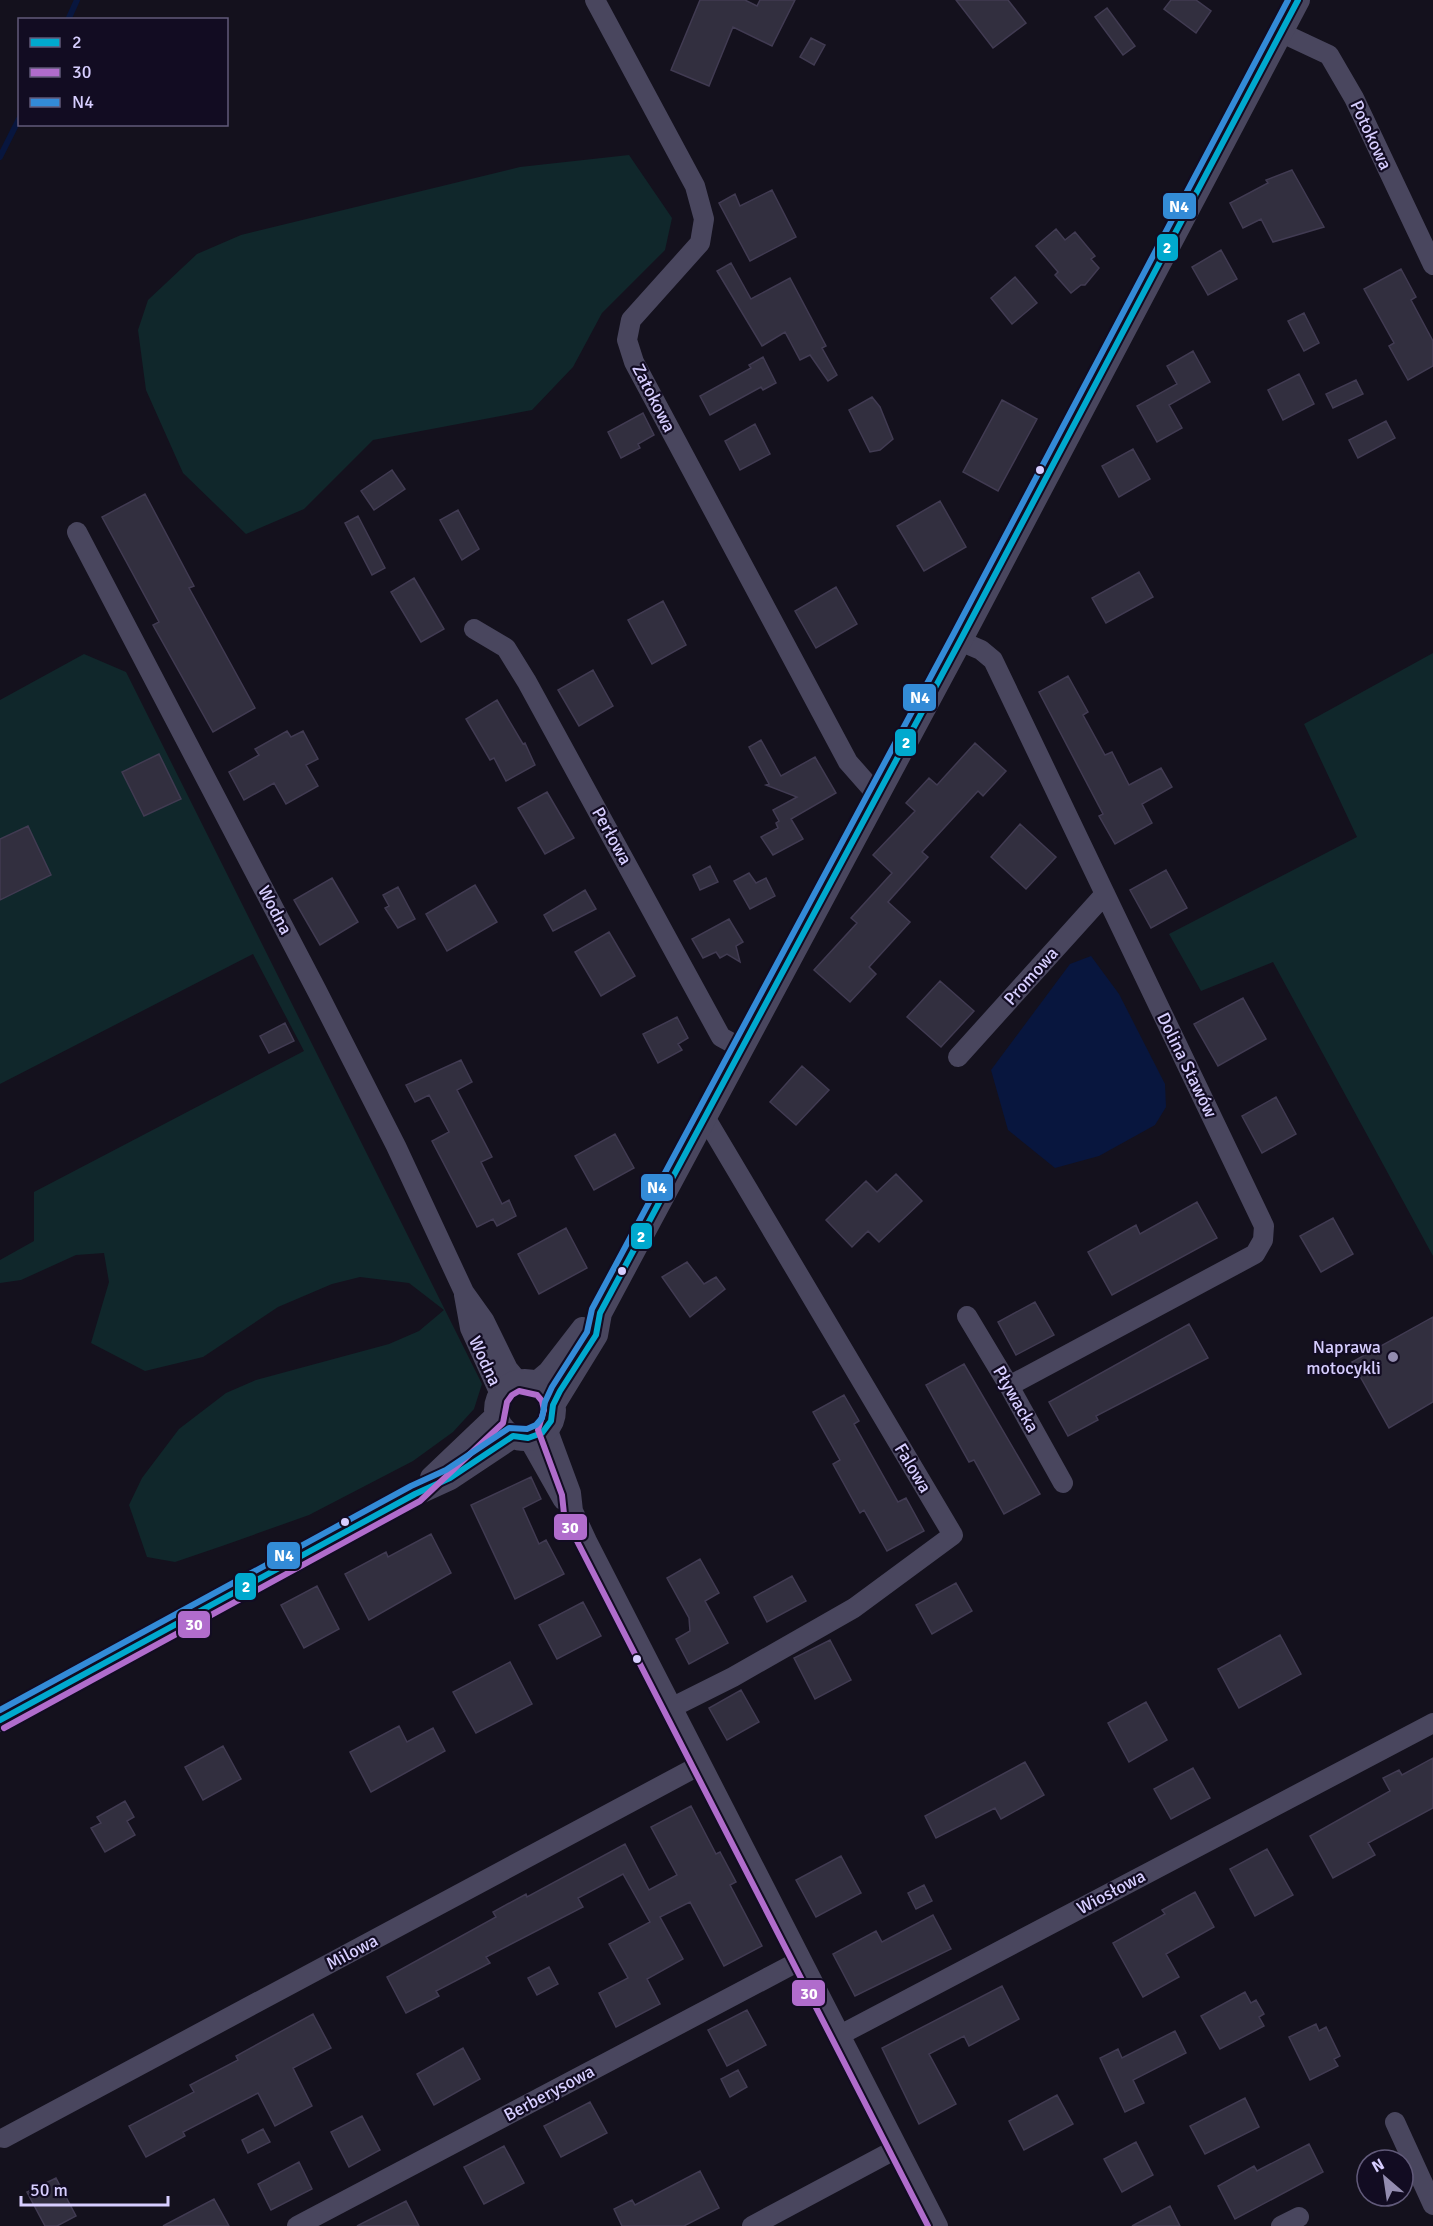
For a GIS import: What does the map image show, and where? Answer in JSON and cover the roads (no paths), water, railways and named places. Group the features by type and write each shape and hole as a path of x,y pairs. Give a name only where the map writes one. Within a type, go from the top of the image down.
{"street":[{"name":"Zatokowa","path":"595,0 695,186 704,219 700,243 631,320 627,340 634,363 848,762 877,795"},
{"path":"0,1720 415,1494 450,1478 535,1427 596,1335 600,1313 960,641 1298,0"},
{"name":"Potokowa","path":"1282,33 1329,55 1354,98 1433,265"},
{"name":"Wodna","path":"77,532 396,1146 464,1292 484,1320 508,1369 513,1394"},
{"name":"Perłowa","path":"474,629 506,648 527,682 721,1037 743,1049"},
{"name":"Dolina Stawów","path":"960,641 981,650 993,660 1264,1226 1263,1240 1255,1254 1009,1386"},
{"name":"Promowa","path":"958,1057 1105,894"},
{"name":"Falowa","path":"671,1708 733,1677 854,1608 953,1535 705,1117"},
{"path":"415,1494 513,1394 549,1373 585,1326 600,1313"},
{"name":"Pływacka","path":"966,1316 1009,1386 1063,1483"},
{"path":"513,1394 545,1389 535,1427 561,1498 573,1511 700,1765 938,2226"},
{"path":"513,1394 506,1432 535,1427"},
{"name":"Wiosłowa","path":"840,2035 1433,1723"},
{"name":"Milowa","path":"4,2138 700,1765"},
{"name":"Berberysowa","path":"297,2226 801,1960"},
{"path":"1395,2122 1433,2205"},
{"path":"752,2226 898,2148"}],"water":[{"path":"1091,956 1119,994 1165,1084 1166,1107 1155,1125 1099,1156 1055,1168 1008,1130 991,1070 1070,964"}],"waterway":[{"path":"69,18 77,0"},
{"path":"0,157 18,121"}],"place":[{"name":"Naprawa motocykli","path":"1393,1357"}]}
